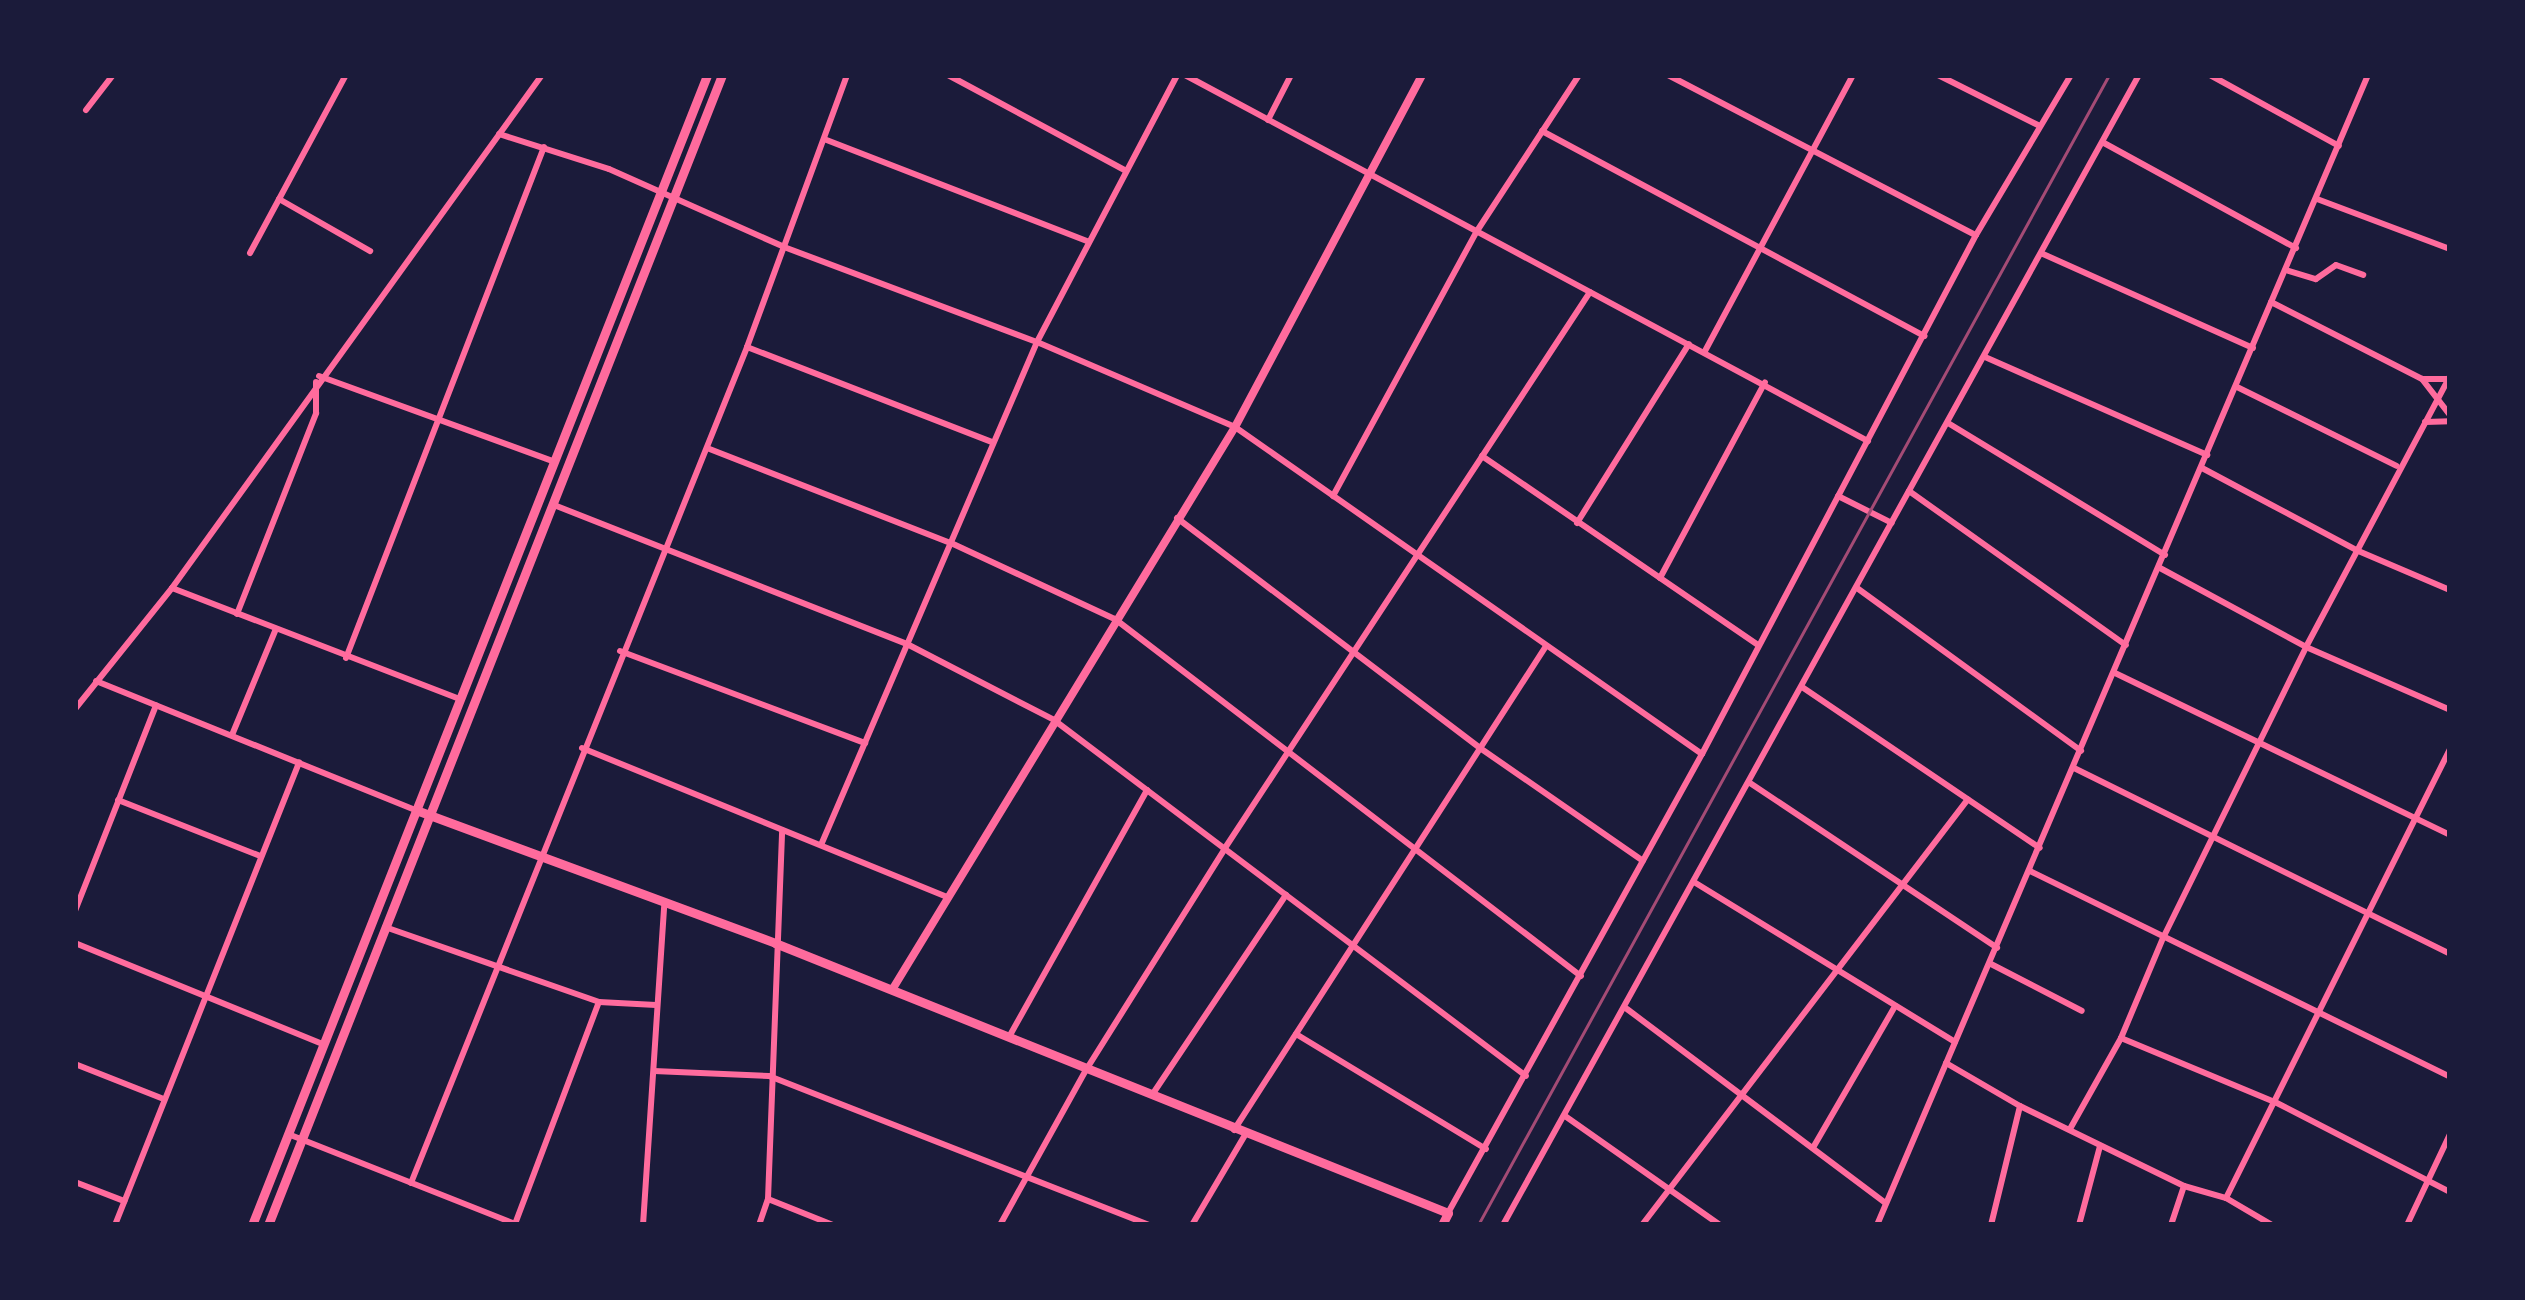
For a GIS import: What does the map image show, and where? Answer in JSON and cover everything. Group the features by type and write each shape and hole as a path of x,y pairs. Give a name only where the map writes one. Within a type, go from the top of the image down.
{"main road":[{"path":"252,1225 656,190 707,75"},
{"path":"268,1225 680,202 722,75"},
{"path":"416,810 664,906 774,942 1234,1131 1448,1213 1442,1225"}],"street":[{"path":"86,110 113,75"},
{"path":"250,253 346,75"},
{"path":"75,709 172,588 318,379 542,75"},
{"path":"411,1184 662,546 747,348 847,75"},
{"path":"948,75 1126,171"},
{"path":"822,845 1037,342 1177,75"},
{"path":"1185,75 1868,440"},
{"path":"1268,120 1292,75"},
{"path":"892,990 1235,427 1422,75"},
{"path":"1333,496 1477,231 1579,75"},
{"path":"1668,75 1813,146 1976,235"},
{"path":"1705,351 1854,75"},
{"path":"1938,75 2040,126"},
{"path":"1448,1213 1702,754 1976,235 2071,75"},
{"path":"1504,1225 1627,1009 2139,75"},
{"path":"2210,75 2340,146"},
{"path":"1877,1225 2368,75"},
{"path":"1542,131 1924,336"},
{"path":"498,134 544,146 656,190 784,247 1037,342 1235,427 1702,754"},
{"path":"824,139 1089,242"},
{"path":"2104,143 2296,248"},
{"path":"346,658 544,146"},
{"path":"279,199 370,251"},
{"path":"2317,199 2450,248"},
{"path":"2043,254 2253,348"},
{"path":"2286,270 2316,278 2336,265 2362,274"},
{"path":"1000,1225 1086,1070 1225,848 1590,292"},
{"path":"2270,302 2422,379 2450,418 2424,422"},
{"path":"1577,522 1688,344"},
{"path":"747,348 992,442"},
{"path":"1984,357 2208,455"},
{"path":"2422,379 2450,378"},
{"path":"2070,1130 2122,1038 2162,938 2216,838 2397,466 2436,394 2450,378"},
{"path":"318,379 551,461"},
{"path":"237,614 316,413 318,379"},
{"path":"1660,578 1765,382"},
{"path":"2237,387 2397,466"},
{"path":"1948,422 2165,554"},
{"path":"707,448 950,543 1116,619 1290,748 1581,976"},
{"path":"1482,456 1758,645"},
{"path":"2202,468 2356,550 2450,590"},
{"path":"1909,491 2126,645"},
{"path":"1838,496 1892,523"},
{"path":"559,507 908,644 1054,720 1526,1076"},
{"path":"1177,518 1480,748 1643,861"},
{"path":"2160,568 2306,647 2450,710"},
{"path":"172,588 346,658 457,697"},
{"path":"1857,588 2081,751"},
{"path":"232,735 276,629"},
{"path":"1234,1131 1418,851 1546,646"},
{"path":"620,651 865,743"},
{"path":"2115,673 2450,834"},
{"path":"96,681 416,810"},
{"path":"1802,687 2040,848"},
{"path":"75,911 156,705"},
{"path":"582,748 948,897"},
{"path":"2226,1198 2450,749"},
{"path":"115,1225 299,762"},
{"path":"2074,768 2368,917 2450,954"},
{"path":"1750,784 1997,948"},
{"path":"1008,1037 1148,790"},
{"path":"1642,1225 1968,799"},
{"path":"118,800 260,856"},
{"path":"759,1225 768,1199 774,942 782,830"},
{"path":"2030,871 2450,1077"},
{"path":"1694,882 1956,1042"},
{"path":"1151,1096 1286,894"},
{"path":"643,1225 664,906"},
{"path":"385,927 497,971 599,1002 656,1005"},
{"path":"75,942 323,1044"},
{"path":"1991,964 2082,1011"},
{"path":"288,1134 516,1224 599,1002"},
{"path":"1814,1146 1896,1006"},
{"path":"1627,1009 1744,1093 1885,1203"},
{"path":"1296,1034 1486,1150"},
{"path":"2122,1038 2275,1102 2450,1192"},
{"path":"1946,1062 2020,1106 2184,1186 2226,1198 2272,1225"},
{"path":"75,1064 164,1099"},
{"path":"654,1071 769,1076 1150,1225"},
{"path":"1991,1225 2020,1106"},
{"path":"1565,1116 1720,1225"},
{"path":"2407,1225 2450,1134"},
{"path":"1192,1225 1244,1135"},
{"path":"2079,1225 2100,1146"},
{"path":"75,1182 124,1201"},
{"path":"2171,1225 2184,1186"},
{"path":"768,1199 833,1225"}],"railway":[{"path":"1478,1225 2109,75"}]}
